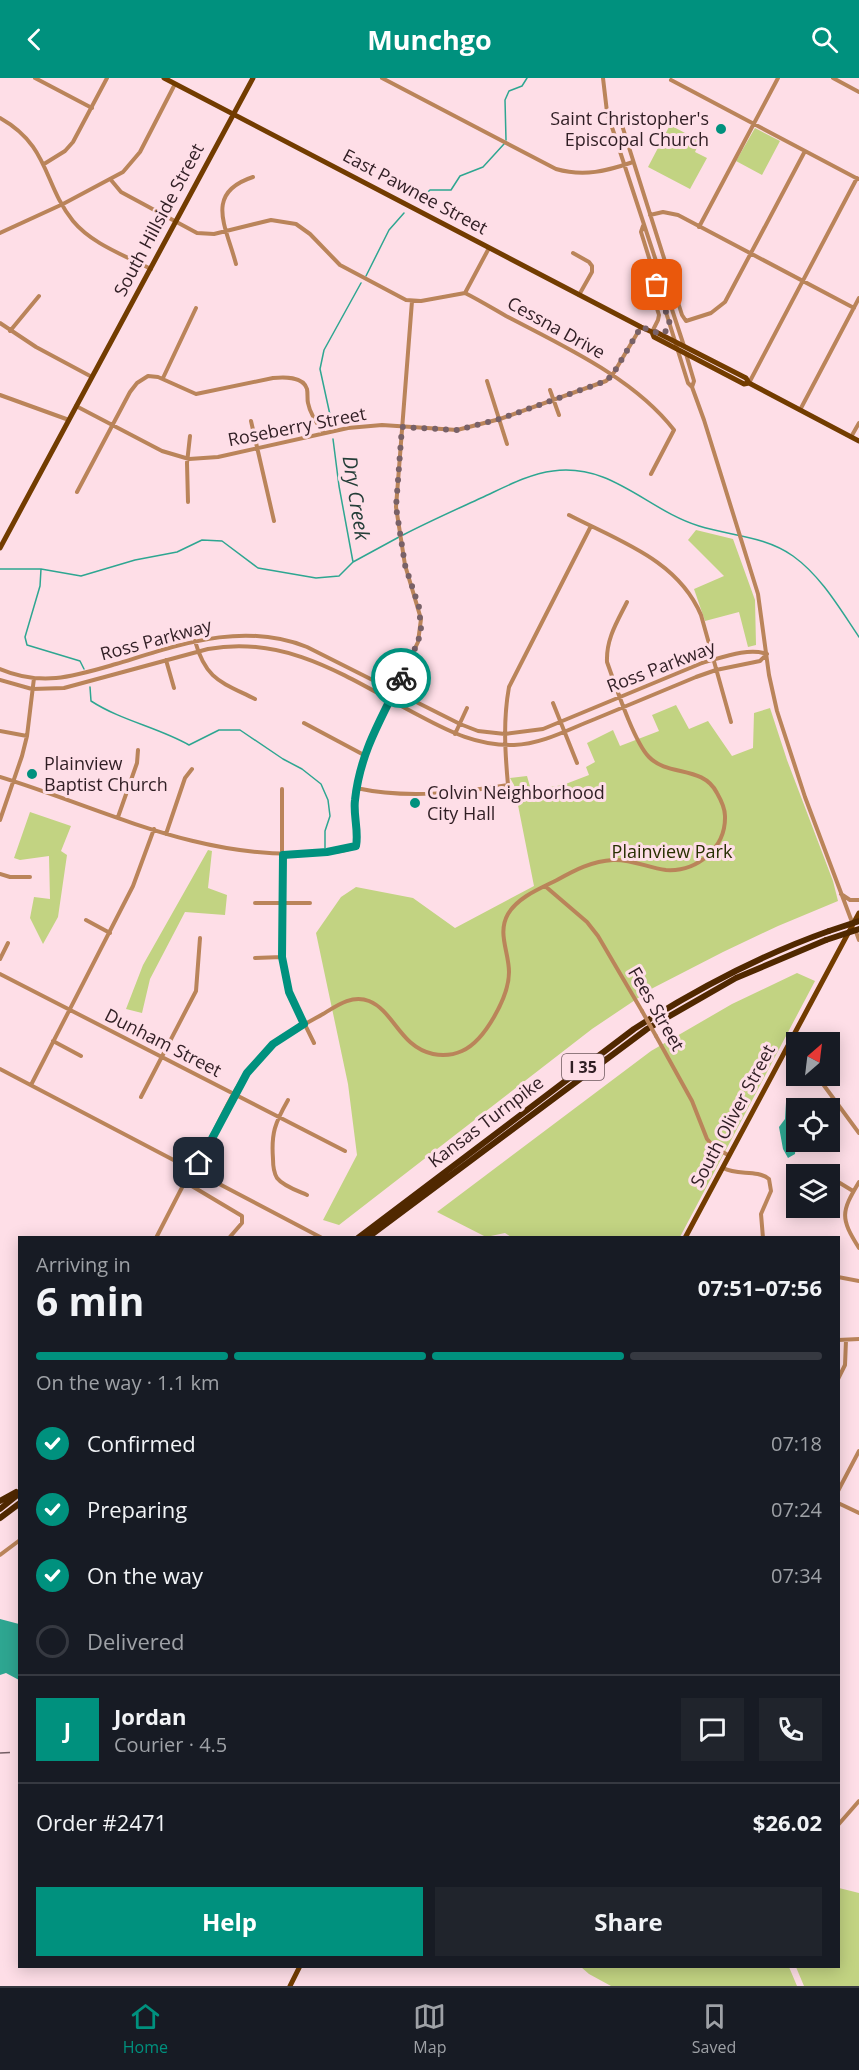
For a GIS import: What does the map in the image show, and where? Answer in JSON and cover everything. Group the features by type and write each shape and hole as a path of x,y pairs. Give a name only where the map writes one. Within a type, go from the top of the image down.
{"highway":[{"name":"Kansas Turnpike","path":"360,1236 634,1029 739,969 804,940 856,923"},
{"name":"Kansas Turnpike","path":"370,1236 647,1029 736,978 826,940 859,929"},
{"path":"0,1501 18,1493"},
{"path":"0,1509 18,1494"},
{"path":"0,1518 18,1504"}],"main road":[{"name":"East Pawnee Street","path":"164,78 641,327 661,334 676,342 685,353 744,384 749,383"},
{"name":"South Hillside Street","path":"0,548 253,78"},
{"name":"East Pawnee Street","path":"652,332 654,337 681,347 746,378 749,383 859,441"},
{"name":"South Oliver Street","path":"686,1236 856,923 859,913"},
{"path":"290,1986 299,1968"}],"street":[{"path":"35,78 92,108"},
{"path":"44,164 69,147 107,78"},
{"path":"382,78 556,169 569,173 598,173 633,162"},
{"path":"603,78 607,112 643,226 647,232 681,347 688,383 692,387 758,594 777,711 841,894 856,923 859,940"},
{"path":"699,227 778,78"},
{"path":"832,78 859,92"},
{"path":"670,80 858,179 749,383"},
{"path":"0,233 63,204 123,172 136,158 175,84"},
{"path":"0,118 25,136 44,164 72,219 87,235 151,269"},
{"path":"620,119 684,320 688,321 707,315 720,307 751,254 805,151"},
{"path":"236,264 222,213 224,197 228,189 237,182 253,177"},
{"path":"111,180 121,192 197,233 208,235 271,220 296,224 310,234 331,257 346,269 411,301 465,293 489,248"},
{"path":"650,214 659,212 674,214 854,308"},
{"path":"643,226 641,232 676,342"},
{"path":"573,253 592,266 592,272 579,295"},
{"path":"644,268 659,317 652,332"},
{"name":"Cessna Drive","path":"465,293 573,350 612,375 664,418 674,430 651,474"},
{"path":"10,331 39,296"},
{"path":"800,410 859,298"},
{"path":"0,777 184,840 244,852 283,855 327,852 356,846 354,804 364,755 418,642 421,629 419,607 405,565 396,507 411,301"},
{"path":"162,378 196,308"},
{"path":"0,323 36,347 92,377"},
{"path":"661,334 670,324"},
{"path":"612,375 641,327"},
{"path":"685,353 694,381 692,387"},
{"path":"691,370 693,364 700,361"},
{"name":"Roseberry Street","path":"76,406 162,451 188,459 218,456 324,432 382,425 457,430 500,419 606,381 612,375"},
{"path":"77,492 137,383 148,376 162,378 196,394 273,378 296,379 302,382 307,389 312,415 324,432"},
{"path":"487,381 507,444"},
{"path":"550,390 559,415"},
{"path":"0,395 69,420"},
{"path":"251,421 274,521"},
{"path":"851,437 859,423"},
{"path":"188,502 190,436"},
{"path":"569,515 656,561 670,570 684,585 701,615 730,722"},
{"path":"356,788 398,794 424,794 508,785 505,734 509,687 591,526"},
{"path":"157,1236 191,1170 199,1163 234,1094 259,1057 273,1044 304,1024 351,999 369,1001 376,1005 409,1042 429,1053 461,1052 474,1044 484,1032 506,991 509,972 503,935 508,914 515,905 545,886 599,861 635,862 665,870 689,867 713,852 725,827 725,813 714,786 692,772 661,765 649,757 638,739 607,662 606,648 610,635 627,602"},
{"name":"Ross Parkway","path":"0,669 34,678 58,679 195,641 237,635 258,635 293,642 321,653 460,724 478,730 505,734 530,732 560,722 713,660 759,651 767,654 760,661 716,670 564,732 534,742 505,745 485,743 455,734 317,663 278,649 241,645 198,651 76,686 54,689 32,689 0,680"},
{"path":"195,641 207,670 212,675 255,699"},
{"path":"166,660 174,688"},
{"path":"0,820 27,736 34,678"},
{"path":"553,703 577,763"},
{"path":"455,734 467,708"},
{"path":"304,723 364,755"},
{"path":"0,731 27,736"},
{"path":"118,817 137,763 138,750"},
{"path":"166,834 186,774 192,769"},
{"path":"282,789 282,957 289,992 314,1043"},
{"path":"31,1085 135,883 154,829"},
{"path":"0,874 10,877 30,877"},
{"name":"Fees Street","path":"545,886 587,922 598,936 692,1101 707,1139 714,1147 729,1155"},
{"path":"841,894 850,900 859,900"},
{"path":"255,903 310,903"},
{"path":"86,920 110,933"},
{"path":"141,1097 196,991 200,938"},
{"path":"0,959 8,943"},
{"path":"255,958 282,957"},
{"name":"Dunham Street","path":"0,974 345,1152"},
{"path":"53,1041 81,1056"},
{"path":"0,1069 318,1236"},
{"path":"824,1086 859,1133"},
{"path":"288,1100 278,1117 271,1138 274,1169 277,1177 307,1195"},
{"path":"722,1168 731,1173 762,1174 769,1179 771,1191 761,1214 763,1236"},
{"path":"185,1182 240,1215 243,1220 231,1236"},
{"path":"859,1182 845,1204 844,1217 847,1229 859,1248"},
{"path":"840,1184 853,1191"},
{"path":"840,1277 859,1281"},
{"path":"840,1340 859,1339"},
{"path":"840,1375 845,1365 846,1340"},
{"path":"840,1487 859,1451"},
{"path":"840,1504 859,1513"},
{"path":"0,1555 18,1542"},
{"path":"840,1823 859,1801"}],"green space":[{"path":"670,125 700,141 695,152 707,158 690,189 648,167"},
{"path":"755,128 780,141 762,175 736,161"},
{"path":"696,530 733,539 755,600 756,645 748,647 739,612 705,621 694,589 724,576 688,540"},
{"name":"Plainview Park","path":"676,705 689,729 708,721 732,756 753,748 754,713 770,708 787,760 833,881 838,901 778,926 653,988 592,1029 339,1225 323,1220 357,1155 348,1084 316,933 341,897 356,887 413,898 455,928 534,886 514,785 510,778 527,776 531,790 563,785 589,775 586,767 595,762 587,743 613,730 620,746 659,731 652,715"},
{"path":"30,812 71,826 61,851 67,855 58,917 43,944 30,918 34,897 50,899 49,856 20,860 14,858"},
{"path":"208,850 212,851 208,888 227,895 225,915 185,912 150,979 142,1013 126,1009 143,965"},
{"path":"797,973 815,981 788,1032 786,1032 786,1036 681,1236 510,1236 505,1233 484,1236 437,1212 651,1051 732,1004"},
{"path":"840,1888 859,1893 859,1986 804,1986 796,1968 840,1968"},
{"path":"582,1968 789,1968 797,1986 611,1986"}],"shaded area":[{"path":"786,1102 786,1152 795,1152 788,1158 783,1149 779,1127 785,1119"},
{"path":"0,1619 18,1624 18,1679 6,1673 0,1675"}],"waterway":[{"name":"Dry Creek","path":"506,140 505,100 509,91 522,86 527,78"},
{"name":"Dry Creek","path":"419,200 430,190 451,190 460,176 483,167 504,144"},
{"name":"Dry Creek","path":"366,276 389,230 404,213"},
{"name":"Dry Creek","path":"332,424 320,369 324,350 361,283"},
{"name":"Dry Creek","path":"333,439 353,562"},
{"path":"403,535 534,475 574,470 593,474 629,490 680,519 699,526 759,540 782,549 803,564 821,583 859,637"},
{"path":"0,569 41,569 81,576 135,560 177,552 202,540 222,541 258,568 316,578 339,576 353,562 399,537"},
{"path":"41,569 40,586 25,637 27,645 80,661 84,669"},
{"path":"90,687 91,701 115,714 189,745 219,730 240,730 302,769 321,784 328,800 330,816 325,831 325,848"}],"railway":[{"path":"0,1753 18,1752"}],"way so far":[{"path":"401,678 418,642 421,629 419,607 405,565 396,507 402,427 457,430 500,419 606,381 613,374 641,327 661,334 669,327 657,285"}],"place":[{"name":"Saint Christopher's Episcopal Church","path":"721,129"},
{"name":"Plainview Baptist Church","path":"32,774"},
{"name":"Colvin Neighborhood City Hall","path":"415,803"}],"route":[{"path":"199,1163 234,1094 259,1057 273,1044 304,1024 289,992 282,957 283,855 327,852 356,846 354,804 359,770 374,731 401,678"}]}
